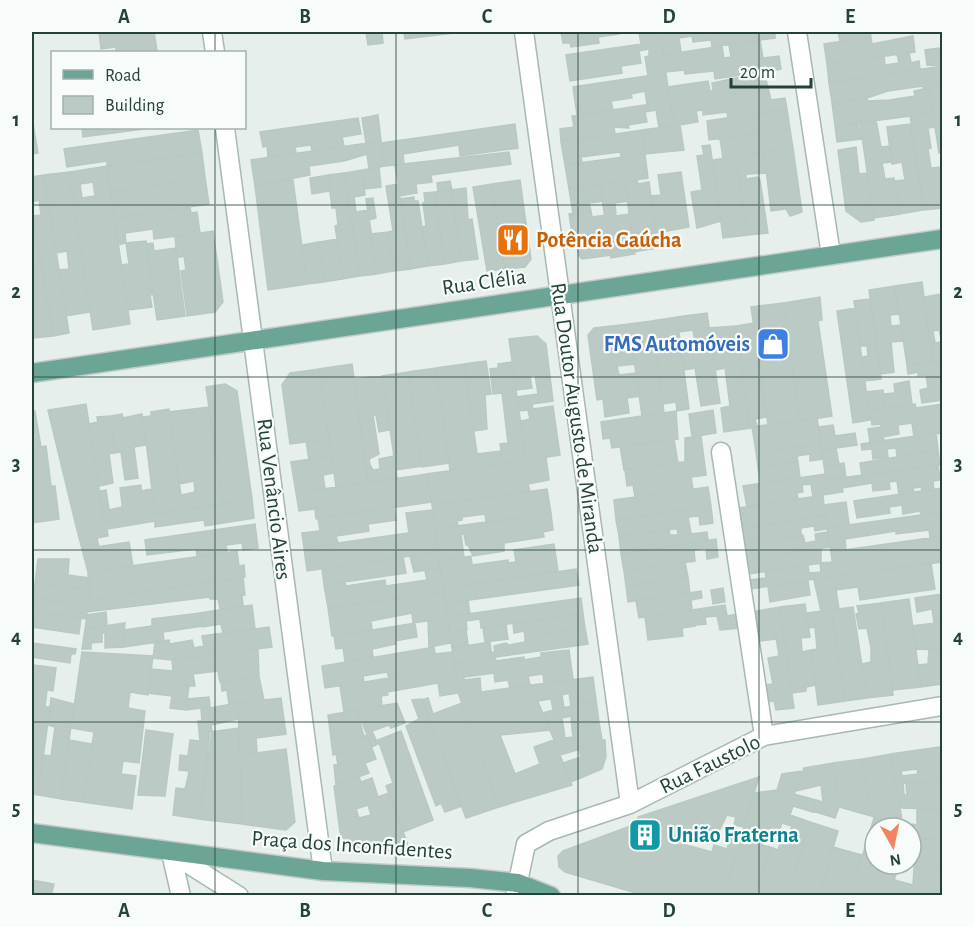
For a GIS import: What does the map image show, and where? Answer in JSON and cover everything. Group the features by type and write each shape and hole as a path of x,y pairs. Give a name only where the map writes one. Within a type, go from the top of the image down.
{"main road":[{"name":"Rua Clélia","path":"32,373 942,239"},
{"name":"Praça dos Inconfidentes","path":"32,833 171,853 323,871 470,878 552,896"}],"street":[{"path":"212,32 215,51"},
{"name":"Rua Doutor Augusto de Miranda","path":"524,32 630,804"},
{"path":"797,32 831,255"},
{"name":"Rua Venâncio Aires","path":"225,129 323,871"},
{"path":"721,452 764,736"},
{"name":"Rua Faustolo","path":"517,889 526,844 549,831 630,804 764,736 942,706"},
{"path":"171,853 181,896"},
{"path":"171,853 239,896"}],"building":[{"path":"99,32 154,32 157,50 116,51 116,47 101,49"},
{"path":"366,32 382,32 383,43 368,45"},
{"path":"410,32 453,33 405,39 404,34"},
{"path":"561,32 620,32 598,37 599,43 571,47 570,43 563,43"},
{"path":"639,32 660,32 662,41 641,44"},
{"path":"660,32 775,32 775,38 712,47 711,40 693,42 692,36 679,38 681,52 663,55"},
{"path":"838,32 870,32 871,37 840,41"},
{"path":"913,36 915,52 827,64 824,44 871,37 872,44"},
{"path":"760,40 763,58 779,56 781,69 715,79 714,71 685,74 684,70 666,72 663,55 722,46 724,58 731,57 729,45"},
{"path":"662,41 666,73 648,76 645,57 649,56 649,49 639,51 641,63 621,66 622,73 570,81 566,55"},
{"path":"939,48 942,66 927,65 925,50"},
{"path":"909,52 911,63 919,61 920,69 829,83 827,64 884,56 885,65 899,63 897,54"},
{"path":"942,66 942,87 923,89 923,86 888,91 870,97 832,103 829,83"},
{"path":"764,72 771,100 785,98 787,109 728,118 727,112 703,115 703,110 696,111 698,122 674,126 668,87 708,81 710,91 713,91 712,83"},
{"path":"666,73 670,101 647,105 645,91 631,94 632,98 611,101 613,110 577,115 573,87"},
{"path":"941,87 942,152 939,153 929,88"},
{"path":"929,88 933,113 835,126 832,103 867,98 868,101 890,100 915,96 914,91"},
{"path":"670,101 674,126 659,128 656,110 645,112 647,122 628,125 629,128 614,127 615,134 561,142 560,129 574,127 572,116"},
{"path":"787,109 790,129 709,140 707,121"},
{"path":"933,113 935,127 928,128 931,148 928,149 931,168 941,167 942,208 924,210 910,116"},
{"path":"378,115 381,141 366,143 362,118"},
{"path":"358,118 361,134 342,137 344,146 312,151 311,145 295,147 296,153 268,157 267,146 263,147 260,132"},
{"path":"876,120 881,147 890,146 892,162 882,163 885,179 894,178 900,214 874,218 860,123"},
{"path":"858,123 861,139 837,142 835,126"},
{"path":"515,124 518,148 460,156 459,145 403,154 404,164 385,166 382,143"},
{"path":"910,124 923,210 900,214 895,181 905,180 902,162 892,164 887,127"},
{"path":"32,125 38,153 32,154"},
{"path":"680,125 684,150 645,154 642,130"},
{"path":"82,129 144,129 83,137"},
{"path":"790,129 793,148 723,158 720,139"},
{"path":"198,130 202,153 107,166 107,161 67,167 64,149"},
{"path":"642,130 645,154 621,157 620,152 581,157 582,163 565,165 561,142"},
{"path":"381,141 385,166 369,169 367,154 344,161 309,166 310,175 255,186 251,160"},
{"path":"710,145 721,221 697,228 691,192 702,190 697,156 704,155 702,146"},
{"path":"856,147 859,174 867,173 874,220 861,222 846,211 838,150"},
{"path":"793,148 802,212 790,216 786,209 771,211 764,152"},
{"path":"509,152 511,164 431,175 432,182 416,184 417,193 400,196 395,165"},
{"path":"764,152 767,173 746,174 746,179 758,177 760,180 768,233 748,235 735,156"},
{"path":"202,153 205,177 111,192 107,166"},
{"path":"645,154 648,178 569,189 565,165"},
{"path":"735,156 748,235 723,238 713,160"},
{"path":"107,166 130,324 93,330 69,172","holes":["93,182 95,196 82,198 80,184"]},
{"path":"379,167 381,187 365,189 362,170"},
{"path":"362,170 365,195 354,197 356,212 368,210 377,274 360,276 344,173"},
{"path":"69,172 90,312 66,316 59,270 69,269 67,251 56,253 44,175"},
{"path":"681,172 689,227 656,233 651,196 661,195 658,175"},
{"path":"344,173 360,276 343,279 335,226 338,225 336,208 332,208 328,175"},
{"path":"44,175 69,333 53,336 33,216 41,215 39,200 32,202 32,177"},
{"path":"328,175 330,191 312,194 310,178"},
{"path":"205,177 209,204 114,218 111,192"},
{"path":"637,179 638,184 649,182 658,248 634,252 625,181"},
{"path":"293,180 307,284 268,290 255,186"},
{"path":"520,180 531,259 525,267 505,269 492,184"},
{"path":"450,181 452,190 438,192 437,183"},
{"path":"625,181 628,201 615,203 616,216 629,214 635,254 611,258 600,185"},
{"path":"398,184 411,269 394,271 388,232 393,231 386,186"},
{"path":"492,184 505,269 487,271 473,187"},
{"path":"600,185 603,201 589,203 591,211 573,214 569,189"},
{"path":"466,188 468,220 472,219 478,259 461,261 451,190"},
{"path":"451,190 461,261 444,264 435,192"},
{"path":"435,192 444,264 428,266 422,227 426,226 423,203 425,202 424,193"},
{"path":"414,197 414,201 418,201 428,266 411,269 400,199"},
{"path":"373,198 376,218 369,220 366,199"},
{"path":"190,207 191,213 197,212 200,233 154,239 153,229 125,233 126,243 118,245 114,218"},
{"path":"591,211 592,217 605,215 611,255 582,259 577,246 574,246 569,214"},
{"path":"35,226 53,336 33,338 32,227"},
{"path":"213,231 223,302 215,312 187,316 181,271 186,270 184,256 177,258 175,237"},
{"path":"388,232 394,271 377,274 371,234"},
{"path":"337,239 343,279 324,282 319,242"},
{"path":"146,241 154,294 150,295 152,307 128,310 121,265 129,264 126,243"},
{"path":"319,242 324,282 307,284 302,245"},
{"path":"153,243 154,251 176,248 185,316 157,320 146,244"},
{"path":"922,282 933,362 907,365 895,286"},
{"path":"894,286 898,314 890,315 891,326 900,325 902,341 891,342 894,372 881,374 869,290"},
{"path":"942,294 942,342 939,330 933,331 935,343 930,344 924,297"},
{"path":"820,297 822,320 818,321 832,416 800,421 783,303"},
{"path":"870,299 881,379 865,381 862,357 868,356 867,346 860,346 854,301"},
{"name":"FMS Automóveis","path":"783,303 800,421 768,425 751,307"},
{"path":"855,308 870,420 853,423 837,311"},
{"path":"707,313 720,403 701,406 695,368 684,370 680,344 695,341 693,330 679,332 677,317"},
{"path":"677,317 689,409 677,411 676,402 663,404 652,321"},
{"path":"652,321 664,413 642,416 629,324"},
{"path":"753,323 766,417 755,419 757,427 750,428 736,326"},
{"path":"629,324 635,364 617,366 619,375 636,373 640,396 627,398 629,413 605,417 603,399 597,400 588,335 594,328"},
{"path":"736,326 750,428 724,432 721,408 730,406 725,368 715,370 709,328"},
{"path":"537,336 546,344 553,401 532,404 533,409 553,406 560,455 526,460 521,421 530,419 528,410 519,411 517,397 538,394 535,375 530,376 532,388 516,390 509,339"},
{"path":"941,342 942,361 933,362 930,344"},
{"path":"486,361 491,394 485,395 487,429 474,431 464,364"},
{"path":"942,361 942,400 922,403 920,390 928,388 926,375 918,376 918,372 908,374 907,365"},
{"path":"512,362 526,460 503,463 500,444 508,443 502,393 493,394 490,369 498,368 498,364"},
{"path":"352,364 368,482 336,487 319,369"},
{"path":"464,364 479,467 450,470 436,368"},
{"path":"436,368 449,463 422,467 408,372"},
{"path":"319,369 326,417 287,422 282,385 290,373"},
{"path":"408,372 422,466 396,470 382,376"},
{"path":"382,377 390,430 379,432 376,415 373,415 379,454 369,459 370,465 373,470 380,469 379,459 394,456 397,478 368,482 354,379"},
{"path":"909,381 912,404 885,408 884,394 895,393 894,384"},
{"path":"225,384 237,391 252,499 223,504 206,387"},
{"path":"883,390 885,408 868,411 866,392"},
{"path":"86,404 104,522 76,526 48,410"},
{"path":"915,404 916,408 942,404 942,433 914,437 912,423 898,425 899,434 883,437 884,441 870,443 868,429 881,427 881,424 872,425 870,410"},
{"path":"209,407 223,504 183,510 181,495 195,492 194,481 179,484 169,412"},
{"path":"169,409 183,510 155,514 143,417 151,416 151,412"},
{"path":"713,410 716,433 692,437 689,414"},
{"path":"35,411 41,447 46,446 51,486 55,486 59,519 32,523 32,412"},
{"path":"676,411 678,439 612,448 610,438 603,439 601,422"},
{"path":"122,414 123,418 142,414 146,445 134,447 138,478 125,480 121,452 115,453 110,416"},
{"path":"110,416 115,453 109,454 113,483 99,486 89,424 98,422 97,417"},
{"path":"326,417 329,439 290,444 287,422"},
{"path":"817,418 821,444 756,452 752,427"},
{"path":"833,425 835,436 855,433 857,445 822,450 819,427"},
{"path":"936,433 938,450 897,456 896,448 887,449 888,457 873,459 872,449 862,450 861,444"},
{"path":"701,436 704,459 685,462 685,438"},
{"path":"329,439 331,456 309,460 306,441"},
{"path":"674,439 678,463 624,470 620,446"},
{"path":"821,444 823,459 810,461 810,454 797,456 798,462 758,467 756,452"},
{"path":"836,448 839,464 824,466 822,450"},
{"path":"938,450 940,465 862,476 860,463"},
{"path":"501,451 503,463 479,467 477,454"},
{"path":"331,456 334,473 323,475 325,489 296,493 291,462"},
{"path":"546,457 549,480 528,484 530,492 432,505 427,474"},
{"path":"704,459 706,475 691,477 693,489 635,497 633,485 627,486 625,470"},
{"path":"798,462 800,478 760,483 758,467"},
{"path":"844,463 846,478 826,480 824,466"},
{"path":"938,465 940,480 933,481 934,490 922,491 921,487 913,488 914,492 899,495 897,481 889,482 890,489 873,491 872,483 842,488 843,492 823,495 822,490 827,489 826,480"},
{"path":"427,474 431,502 316,519 315,509 299,511 296,493"},
{"path":"825,474 827,489 822,490 823,495 813,497 811,484 802,485 803,492 797,493 798,499 747,507 743,486"},
{"path":"141,485 141,491 152,489 155,514 124,519 120,488"},
{"path":"708,487 711,506 616,520 614,500"},
{"path":"942,488 942,512 921,515 920,511 903,514 902,505 889,507 890,513 857,518 854,501"},
{"path":"547,489 551,513 486,523 485,514 462,517 462,520 457,521 458,526 435,529 432,505"},
{"path":"106,490 109,510 122,507 124,519 104,522 100,491"},
{"path":"823,495 825,515 742,529 739,508"},
{"path":"252,499 254,518 205,526 204,520 155,527 155,521 107,529 108,536 97,538 99,547 82,549 76,526"},
{"path":"846,502 849,524 827,528 824,505"},
{"path":"711,506 713,523 700,525 699,516 688,517 690,527 619,536 616,520"},
{"path":"394,507 396,520 368,524 369,531 336,536 338,543 304,548 302,533 320,531 318,518"},
{"path":"432,510 435,529 409,533 406,513"},
{"path":"942,512 941,535 930,537 929,530 896,534 896,531 845,539 846,550 831,552 827,528"},
{"path":"551,513 553,530 543,532 544,537 504,543 504,551 473,556 466,545 464,534 461,534 464,557 439,561 435,529"},
{"path":"825,515 827,529 815,531 814,526 801,528 801,536 745,545 742,529"},
{"path":"255,524 258,548 243,550 242,543 226,545 227,552 197,556 196,549 147,555 145,540"},
{"path":"690,527 691,534 707,532 708,540 621,554 619,536 669,529 670,535 678,535 677,529"},
{"path":"435,529 438,552 307,571 304,548"},
{"path":"827,532 830,547 747,559 745,545 803,535 805,543 816,541 815,534"},
{"path":"942,536 942,562 834,576 831,552"},
{"path":"716,539 718,557 707,559 706,548 694,550 695,561 624,571 621,554"},
{"path":"129,542 133,566 88,572 82,549"},
{"path":"554,544 558,571 444,588 439,561 471,556 472,565 508,560 508,563 516,562 514,550"},
{"path":"821,548 821,563 749,574 747,559"},
{"path":"237,551 239,566 244,565 245,577 89,600 88,572"},
{"path":"438,552 440,568 414,572 410,556"},
{"path":"403,557 406,573 324,585 322,569"},
{"path":"38,559 69,559 68,575 89,578 90,590 35,583"},
{"path":"685,562 688,577 626,586 624,571"},
{"path":"832,562 834,576 751,589 750,580 766,578 765,571 808,565 809,573 821,572 820,563"},
{"path":"931,563 935,589 860,600 858,587 836,590 834,576"},
{"path":"440,568 444,592 328,608 324,585 345,582 346,586 385,580 386,586 427,580 425,571"},
{"path":"576,569 579,585 463,601 460,586"},
{"path":"834,576 839,609 821,611 814,580"},
{"path":"243,577 245,595 242,595 243,606 220,609 218,599 210,599 210,597 87,612 89,600"},
{"path":"688,577 690,593 628,602 626,586"},
{"path":"808,581 810,595 770,602 768,587"},
{"path":"35,583 90,590 88,605 33,598"},
{"path":"460,586 463,601 446,604 444,588"},
{"path":"723,588 725,602 713,604 711,590"},
{"path":"701,591 702,598 691,600 692,610 639,618 636,601"},
{"path":"444,592 447,618 413,623 412,613 371,621 372,630 332,636 328,608"},
{"path":"942,594 942,622 934,623 932,609 917,612 915,598"},
{"path":"33,598 88,605 86,619 32,611"},
{"path":"581,598 583,613 481,628 480,619 466,621 467,630 450,633 447,617"},
{"path":"909,599 921,687 893,690 881,603"},
{"path":"468,600 470,614 447,617 446,604"},
{"path":"881,603 893,695 867,698 862,664 871,662 871,648 867,628 859,629 857,606"},
{"path":"805,604 810,637 801,638 802,652 811,650 816,685 806,687 806,691 792,693 780,607"},
{"path":"252,605 255,629 223,633 221,624 202,627 200,613"},
{"path":"725,605 727,616 738,614 740,628 720,630 717,616 705,617 706,624 697,625 696,618 695,626 682,628 683,636 648,640 645,617"},
{"path":"780,607 794,708 776,710 774,701 767,702 765,685 773,684 768,658 779,656 775,631 775,639 760,641 756,611"},
{"path":"853,607 867,698 845,701 831,610"},
{"path":"831,610 845,701 818,705 811,650 817,649 815,627 809,628 807,613"},
{"path":"32,611 81,618 79,634 32,627"},
{"path":"106,612 107,625 85,629 87,615"},
{"path":"200,613 202,626 163,632 164,641 123,647 124,630 152,626 152,619"},
{"path":"583,613 585,628 525,637 524,631 514,633 513,624"},
{"path":"447,618 451,643 429,647 428,621"},
{"path":"942,622 942,650 916,649 912,626"},
{"path":"125,623 123,647 105,648 105,633 102,633 102,642 91,643 91,649 82,649 85,629"},
{"path":"415,623 417,637 395,641 396,644 372,649 373,657 345,662 343,648 336,649 334,636"},
{"path":"506,625 508,639 485,642 483,628"},
{"path":"269,627 272,647 172,660 153,658 155,642 169,640 170,644 192,640 194,648 204,646 202,636"},
{"path":"585,628 588,644 454,663 452,648 490,642 491,652 495,652 494,646 525,642 525,637"},
{"path":"466,630 468,645 452,648 450,633"},
{"path":"32,643 76,649 75,654 71,654 70,663 32,657"},
{"path":"434,647 435,654 452,652 454,667 389,678 387,672 363,676 364,682 325,688 322,666"},
{"path":"258,649 259,677 220,682 218,671 193,674 195,686 150,683 152,669 173,671 172,660"},
{"path":"929,649 942,650 942,684 921,687 918,665 928,664"},
{"path":"569,650 573,679 544,683 543,674 528,676 530,685 510,688 508,680 495,682 494,673 464,677 464,680 480,678 481,692 459,695 454,663 495,657 496,661 524,657 524,660 541,657 541,653"},
{"path":"82,652 153,656 148,695 130,692 128,708 145,711 139,763 123,761 121,774 136,776 132,809 83,802 94,732 71,728"},
{"path":"33,665 56,668 53,691 47,690 45,707 50,707 38,795 32,794"},
{"path":"454,667 459,693 440,696 438,683 387,692 388,695 381,696 382,706 344,712 340,686"},
{"path":"259,677 264,700 229,705 227,690 222,691 221,682"},
{"path":"593,677 596,700 571,706 569,693 562,695 564,708 553,710 551,699 538,701 531,685"},
{"path":"150,683 189,686 186,710 170,708 172,696 148,693"},
{"path":"531,685 550,730 500,735 515,774 540,764 534,747 554,740 572,785 499,807 459,695"},
{"path":"209,697 210,707 186,710 187,699"},
{"path":"51,698 74,704 61,799 38,795 43,755 51,756 55,727 48,725"},
{"path":"281,698 286,734 256,738 257,752 240,755 238,703"},
{"path":"428,698 433,714 462,703 499,807 466,818 422,700"},
{"path":"422,699 462,806 445,812 441,803 436,806 406,726 419,719 412,700"},
{"path":"596,700 599,722 572,729 571,716 562,718 564,731 552,735 542,713"},
{"path":"238,703 239,719 211,725 209,708"},
{"path":"397,703 405,723 391,728 389,725 372,731 378,744 372,747 357,710"},
{"path":"201,708 209,708 212,732 199,819 173,815 176,788 185,789 189,771 179,770 180,755 188,756 190,740 200,741 198,721 202,721"},
{"path":"357,710 364,737 351,742 353,747 333,755 328,715"},
{"path":"599,722 602,740 597,744 560,755 552,735 564,731 565,738 573,737 572,729"},
{"path":"239,728 242,824 199,819 210,732"},
{"path":"146,730 173,734 165,796 138,795"},
{"path":"401,731 433,820 403,832 386,786 393,783 378,740"},
{"path":"367,735 376,759 365,763 369,773 336,785 334,765 338,765 336,754 353,747 351,742"},
{"path":"69,740 92,744 83,802 61,799"},
{"path":"605,740 606,757 602,769 571,782 563,763 581,757 579,750"},
{"path":"939,747 942,750 942,781 896,784 891,754","holes":["917,769 918,774 902,776 901,771"]},
{"path":"286,749 295,822 286,830 242,824 240,755"},
{"path":"891,754 901,816 871,816 862,759"},
{"path":"862,759 871,816 839,807 833,763"},
{"path":"833,763 839,807 823,802 821,785 796,791 804,768"},
{"path":"803,771 794,794 816,800 813,812 793,806 790,815 810,822 804,842 788,837 792,826 782,823 778,835 744,826 754,793 777,790 782,774"},
{"path":"359,777 361,782 372,778 378,797 389,793 408,845 393,852 352,846 340,832 334,786","holes":["368,805 371,815 359,818 356,809"]},
{"name":"União Fraterna","path":"759,777 744,827 734,825 736,817 727,815 719,831 711,828 710,832 703,830 700,837 685,833 682,844 712,852 714,845 727,849 730,839 741,837 724,896 646,896 565,872 559,867 558,856 563,851 636,824 638,817"},
{"path":"942,781 942,809 900,808 896,784 903,784 904,795 907,795 906,783"},
{"path":"816,800 839,807 835,818 813,811"},
{"path":"917,808 942,809 942,840 923,839 923,816 917,816"},
{"path":"810,822 838,831 819,896 789,896"},
{"path":"744,826 765,832 762,845 770,847 756,896 724,896"},
{"path":"783,836 804,842 789,896 756,896 770,847 778,850"},
{"path":"923,839 942,840 942,869 923,868"},
{"path":"833,847 862,855 850,896 819,896"},
{"path":"863,854 863,876 895,876 890,894 892,896 850,896"},
{"path":"923,868 942,869 942,896 890,894 894,880 913,885 914,876 923,876"},
{"path":"32,880 54,884 51,896 32,896"}],"place":[{"name":"Potência Gaúcha","path":"513,240"},
{"name":"FMS Automóveis","path":"773,344"},
{"name":"União Fraterna","path":"645,835"}]}
